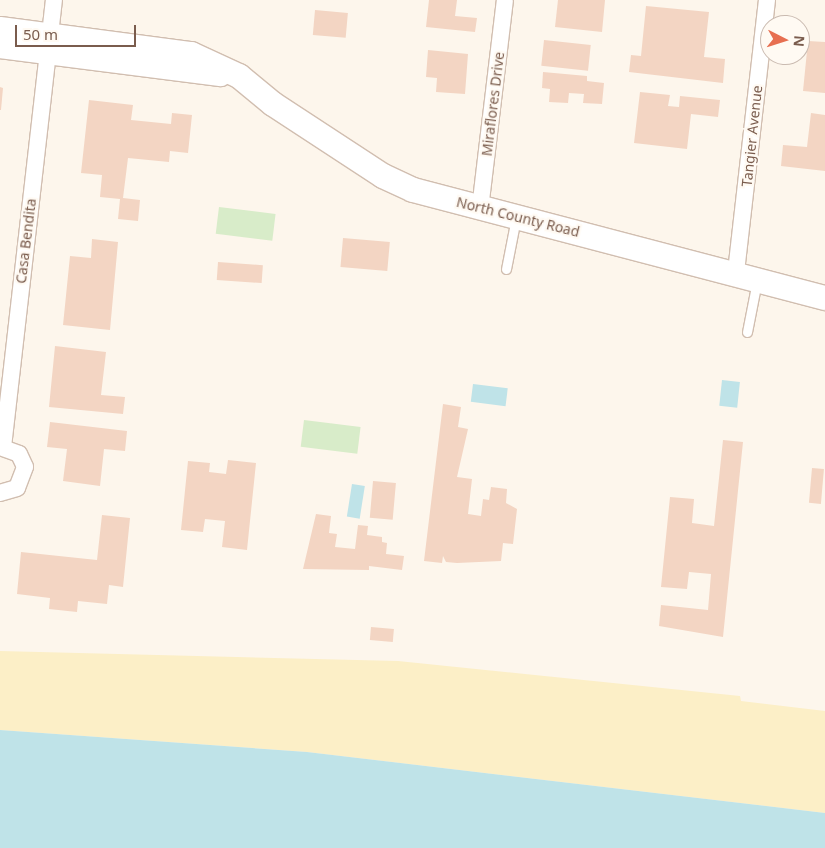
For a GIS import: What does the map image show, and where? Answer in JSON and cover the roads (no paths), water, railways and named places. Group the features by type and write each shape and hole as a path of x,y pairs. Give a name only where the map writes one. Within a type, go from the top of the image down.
{"street":[{"name":"Casa Bendita","path":"1,447 54,0"},
{"name":"Miraflores Drive","path":"480,209 505,0"},
{"name":"Tangier Avenue","path":"747,275 767,0"},
{"name":"North County Road","path":"0,29 49,43"},
{"name":"North County Road","path":"0,46 49,43 154,46 191,54 239,76 273,104 383,176 413,190 480,209 747,275 825,298"},
{"path":"0,493 17,488 25,475 19,454 1,447"}],"lane":[{"path":"506,269 516,218"},
{"path":"747,275 747,332"}],"water":[{"path":"722,380 740,382 737,408 719,406"},
{"path":"473,384 508,388 506,406 471,402"},
{"path":"352,484 365,486 360,519 347,517"},
{"path":"0,730 307,752 825,813 825,848 0,848"}]}
